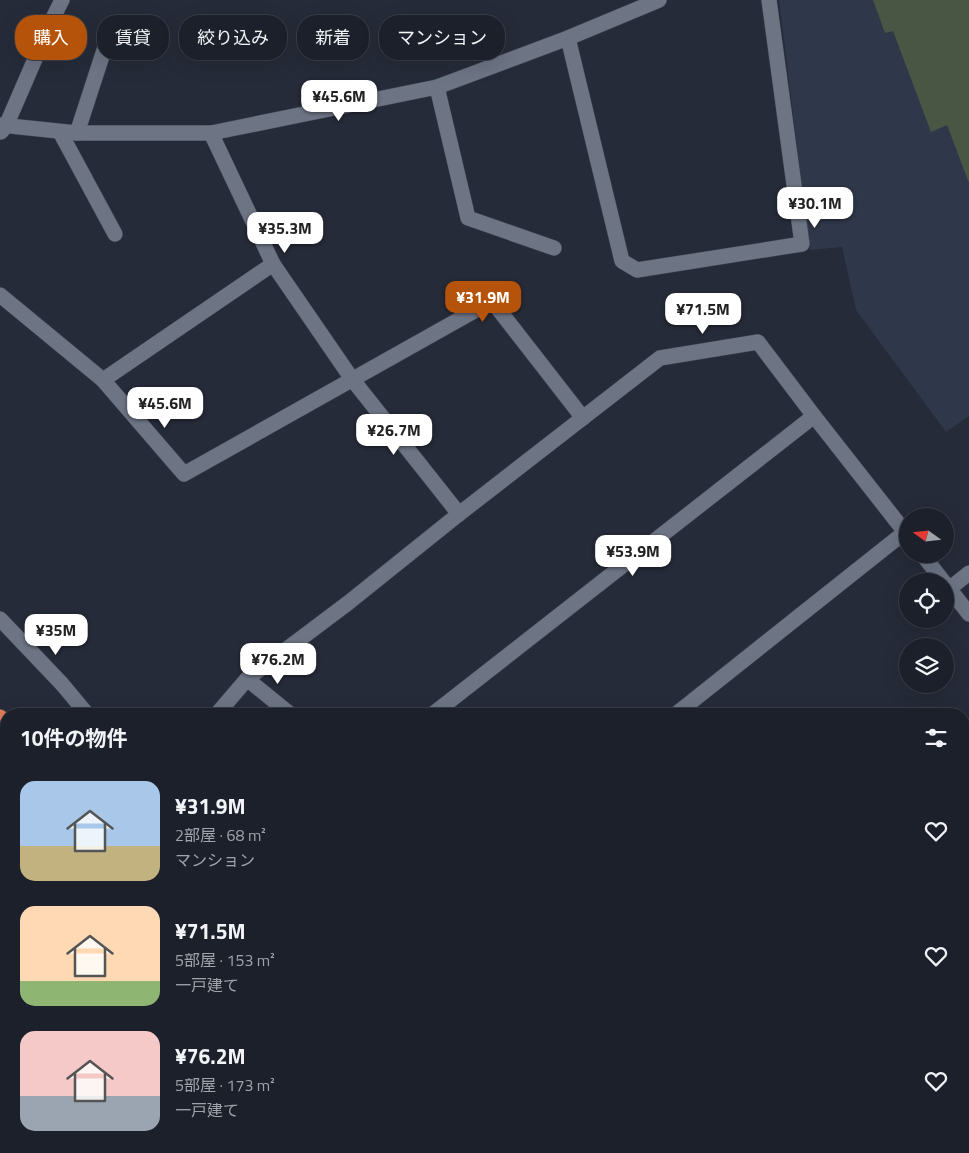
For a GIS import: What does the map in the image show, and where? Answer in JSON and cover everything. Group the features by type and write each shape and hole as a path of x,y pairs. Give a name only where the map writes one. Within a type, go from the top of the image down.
{"street":[{"path":"62,2 2,128 77,133 210,133 438,87 568,38 659,0"},
{"path":"568,38 622,260 637,270 802,244 769,0"},
{"path":"77,133 101,60"},
{"path":"438,87 468,218 554,248"},
{"path":"60,132 115,234"},
{"path":"210,133 273,264 352,379 458,514"},
{"path":"104,380 273,264"},
{"path":"0,295 104,380 184,474 492,300 583,418"},
{"path":"222,708 247,679 348,603 458,514 660,358 758,342 899,524"},
{"path":"441,708 814,416"},
{"path":"684,708 899,539"},
{"path":"929,563 937,573"},
{"path":"954,581 969,574"},
{"path":"954,595 969,614"},
{"path":"0,620 62,684 82,708"},
{"path":"247,679 283,708"}],"shaded area":[{"path":"779,0 969,0 969,416 946,432 856,310 842,247 810,250"}],"green space":[{"path":"873,0 969,0 969,183 947,125 931,132 893,31 885,33"}]}
